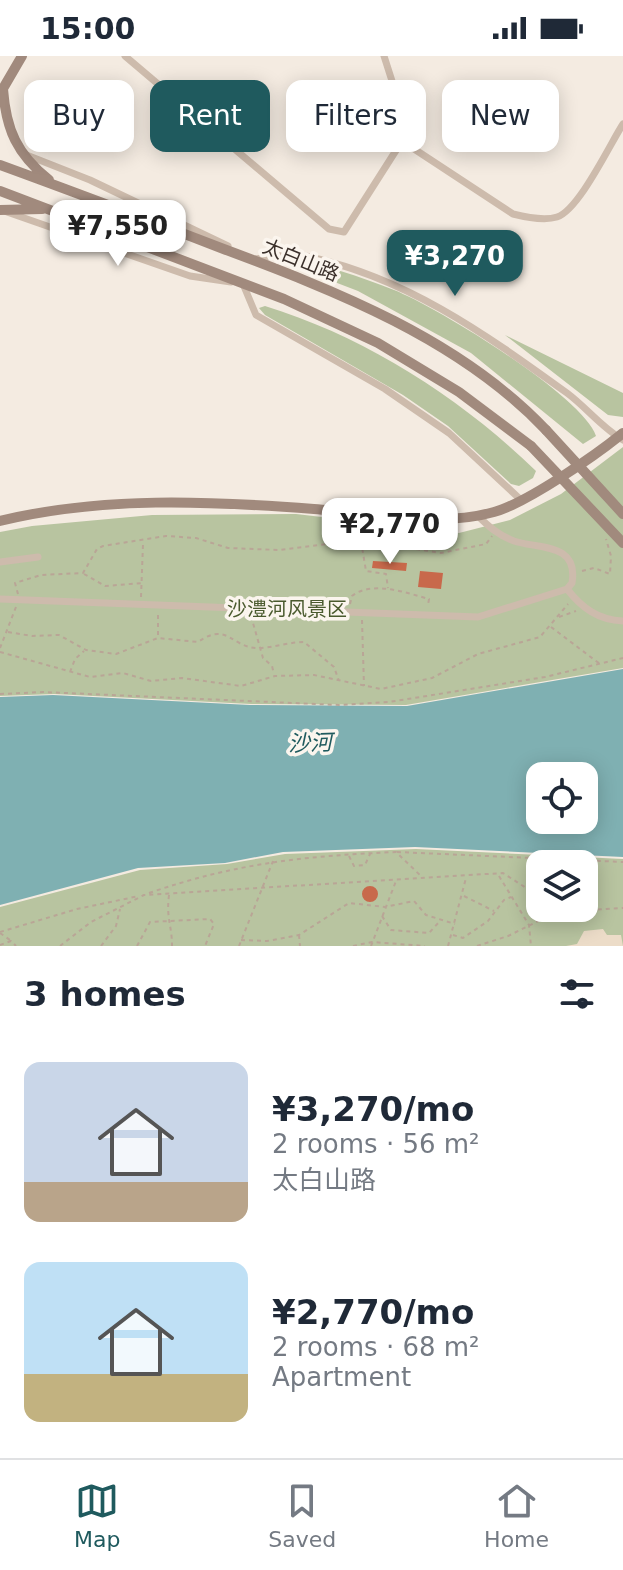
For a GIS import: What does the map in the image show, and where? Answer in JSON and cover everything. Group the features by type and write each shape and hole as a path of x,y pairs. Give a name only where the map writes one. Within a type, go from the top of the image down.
{"main road":[{"path":"22,56 1,91 12,139 20,153 55,185"},
{"name":"太白山路","path":"0,165 255,260 378,313 450,352 528,410 623,514"},
{"path":"0,191 245,284 378,343 459,392 531,446 623,543"},
{"path":"1,210 49,209"},
{"path":"0,521 85,507 191,502 451,519 495,512 521,500 621,437"}],"street":[{"path":"125,56 329,229 344,232 395,152"},
{"path":"384,56 392,80"},
{"path":"419,152 513,214 527,218 558,217 573,205 623,124"},
{"path":"20,153 90,180 255,260 273,254 299,255 392,283 475,326 575,399 621,437"},
{"path":"1,210 190,276 245,284 246,297 256,315 424,415 449,433 521,500"},
{"path":"0,599 251,606 478,617 567,589 572,583 573,573 561,552 548,545 516,542 495,532 477,515"},
{"path":"0,562 38,557"},
{"path":"567,589 583,608 611,620 623,621"}],"path":[{"path":"573,573 594,568 610,574 611,556 605,541 611,530"},
{"path":"83,573 97,549 166,536 196,538 228,548 279,550 360,540 441,553 486,544 495,532"},
{"path":"360,540 366,571 386,574 388,590"},
{"path":"140,602 143,542"},
{"path":"143,583 105,586 83,573 41,575 15,583 20,600 0,650 90,677 123,673 151,681 182,678 241,686 275,676 314,675 381,689 432,678 478,654 531,641 550,626 573,596"},
{"path":"348,610 352,596 358,591 388,590 429,599 427,614"},
{"path":"158,603 158,638"},
{"path":"251,606 251,627 275,676"},
{"path":"558,617 583,608"},
{"path":"362,611 364,687"},
{"path":"550,626 600,664"},
{"path":"6,632 32,636 59,635 86,650 116,654 158,638 198,642 209,633 224,633 259,648 304,642 334,667 339,682"},
{"path":"69,673 75,659 86,650"},
{"path":"0,694 43,692 339,705 443,696 623,658"},
{"path":"396,852 424,879"},
{"path":"0,932 77,909 144,895 273,860 396,852 623,862"},
{"path":"349,854 354,866 365,865 370,853"},
{"path":"239,946 273,860"},
{"path":"498,874 529,925 531,946"},
{"path":"61,946 91,922 144,895 498,874 526,889"},
{"path":"448,946 467,876"},
{"path":"372,944 396,881"},
{"path":"170,893 166,919 172,929 172,946"},
{"path":"462,895 495,912"},
{"path":"453,935 463,938 488,921 511,897"},
{"path":"241,940 267,941 299,935 349,903 385,907 414,901 426,915 455,924"},
{"path":"101,946 116,926 121,907"},
{"path":"598,910 623,908"},
{"path":"382,916 391,930 429,933 442,920"},
{"path":"137,946 150,922 210,919 214,924 205,946"},
{"path":"477,946 535,922"},
{"path":"0,932 16,946"},
{"path":"299,935 300,946"},
{"path":"0,945 11,941"},
{"path":"353,946 425,946"}],"green space":[{"path":"287,260 328,267 368,280 442,314 538,377 585,419 596,436 583,444 471,353 358,291 285,263"},
{"path":"265,306 339,335 410,373 507,444 536,471 533,478 519,486 511,484 448,426 403,395 265,315 259,308"},
{"path":"505,335 623,393 623,417 608,415"},
{"name":"沙澧河风景区","path":"623,447 623,668 406,705 251,704 54,694 0,696 0,532 32,526 152,515 296,514 459,533 510,520 561,494"},
{"path":"416,849 526,854 526,922 598,922 598,858 623,859 623,946 0,946 0,907 140,870 227,864 285,854"}],"shaded area":[{"path":"603,929 607,935 621,935 623,946 566,946 577,944 584,931"}],"water":[{"name":"沙河","path":"623,669 623,857 598,856 598,850 526,852 415,847 283,852 225,863 138,868 0,905 0,697 53,695 250,705 407,706"}],"building":[{"path":"373,561 407,563 406,571 372,568"},
{"path":"420,571 443,573 441,589 418,587"},
{"path":"370,886 376,888 376,900 370,902 364,900 362,894 364,888"}]}
